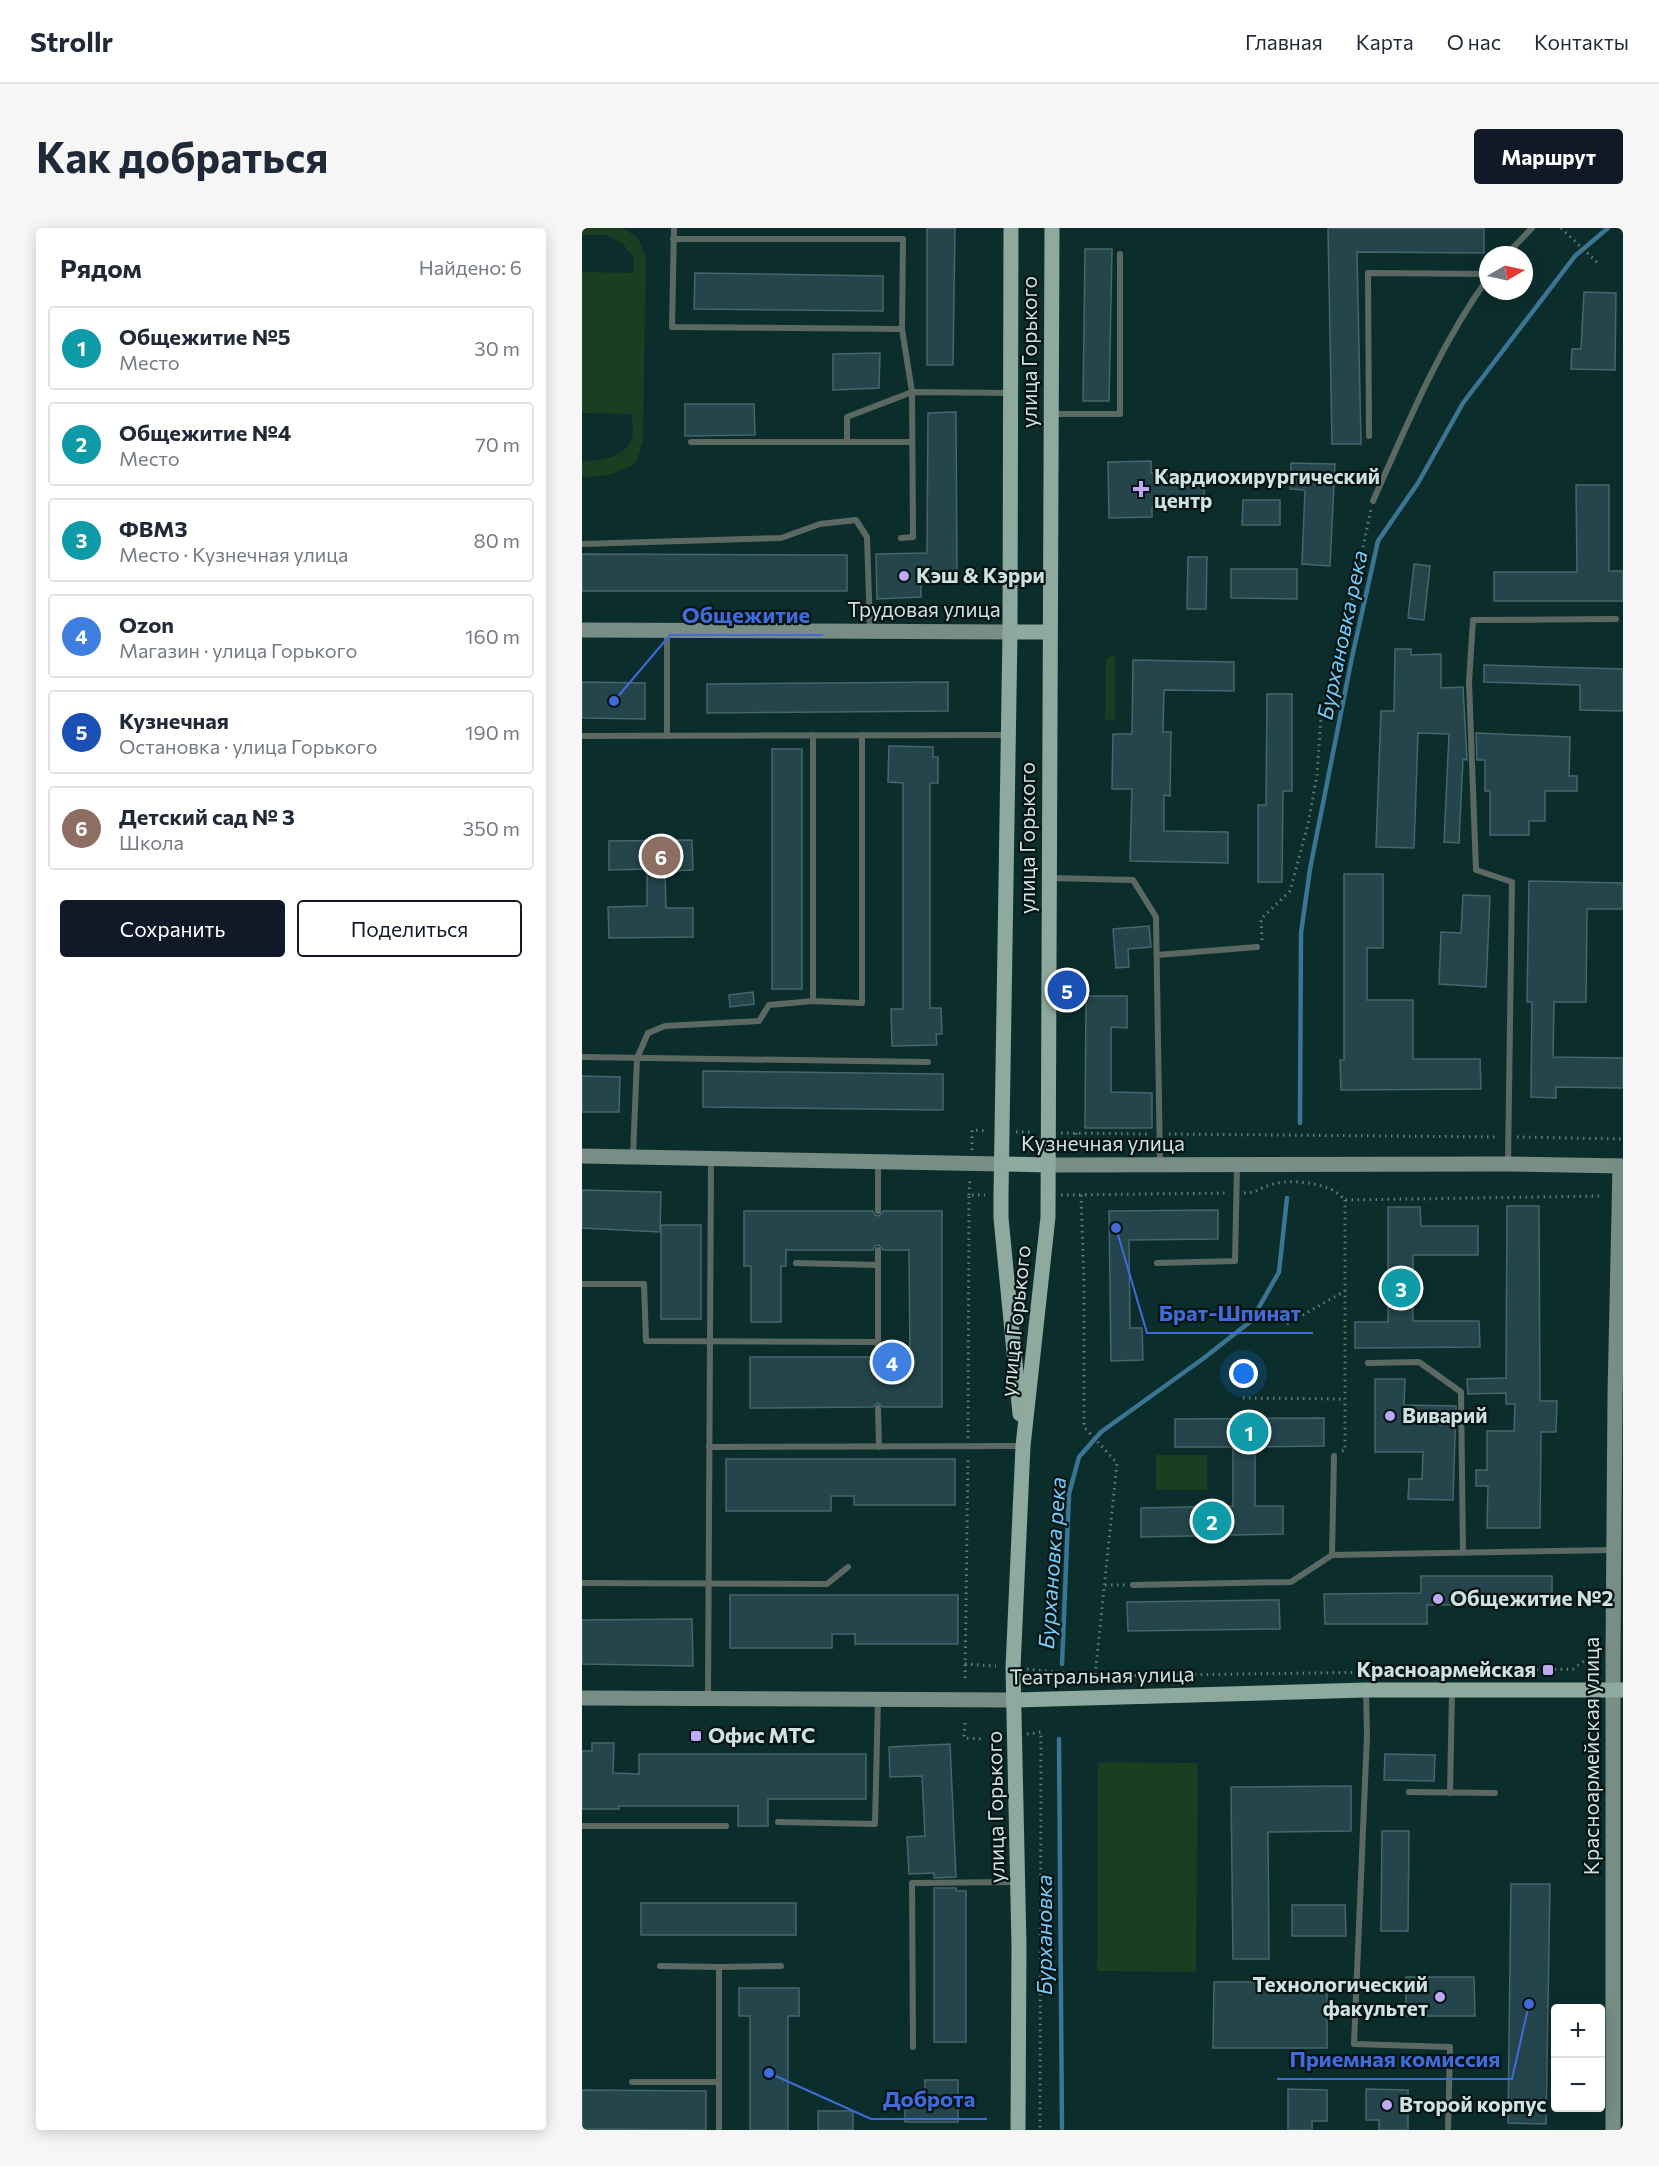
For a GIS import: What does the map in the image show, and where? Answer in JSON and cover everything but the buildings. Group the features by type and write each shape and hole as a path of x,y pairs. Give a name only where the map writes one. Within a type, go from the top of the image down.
{"main road":[{"name":"улица Горького","path":"1011,228 1010,632 1000,1164 1001,1218 1023,1446"},
{"name":"улица Горького","path":"1018,2130 1019,1882 1014,1668 1023,1446 1048,1216 1052,228"},
{"name":"Трудовая улица","path":"1010,632 1049,632"},
{"name":"Кузнечная улица","path":"1000,1164 1048,1165"},
{"name":"Театральная улица","path":"1014,1700 1366,1690 1618,1690"}],"street":[{"name":"Трудовая улица","path":"582,630 1010,632"},
{"name":"Кузнечная улица","path":"582,1156 1000,1164"},
{"name":"Кузнечная улица","path":"1048,1165 1508,1164 1622,1166"},
{"name":"Красноармейская улица","path":"1613,2130 1618,2102 1617,1542 1622,1166"},
{"name":"Театральная улица","path":"582,1698 1014,1700"}],"lane":[{"path":"674,228 672,327 902,329"},
{"path":"1515,246 1532,228"},
{"path":"673,239 903,239 902,329 912,392 913,537 901,538"},
{"path":"1050,414 1120,414 1120,254"},
{"path":"1369,436 1368,273 1479,276"},
{"path":"1373,501 1430,374 1479,290"},
{"path":"847,442 847,417 912,392 1010,393"},
{"path":"691,442 911,442"},
{"path":"582,544 781,538 820,524 856,520 867,537 870,630"},
{"path":"1508,1164 1512,882 1476,870 1469,682 1473,620 1616,619"},
{"path":"667,631 667,736"},
{"path":"813,735 813,1001"},
{"path":"633,1156 637,1058 648,1033 665,1026 759,1021 769,1005 813,1001 862,1003 862,735"},
{"path":"582,736 1007,735"},
{"path":"1049,878 1133,880 1156,917 1160,1165"},
{"path":"1156,955 1257,947"},
{"path":"582,1057 928,1062"},
{"path":"708,1698 711,1158"},
{"path":"878,1162 878,1211"},
{"path":"1157,1263 1235,1262 1237,1165"},
{"path":"878,1250 878,1357"},
{"path":"796,1263 878,1265"},
{"path":"582,1284 644,1284 646,1341 878,1342"},
{"path":"1368,1364 1419,1362 1461,1392 1464,1553"},
{"path":"878,1408 879,1447"},
{"path":"709,1446 1023,1446"},
{"path":"1332,1555 1335,1456"},
{"path":"1133,1585 1291,1582 1332,1555 1464,1553 1617,1542"},
{"path":"582,1583 827,1584 848,1567"},
{"path":"1366,1690 1367,1735 1354,2044 1450,2047 1449,2130"},
{"path":"1450,1792 1452,1690"},
{"path":"778,1822 875,1824 878,1699"},
{"path":"1409,1792 1495,1793"},
{"path":"582,1826 726,1826"},
{"path":"913,2047 912,1883 1019,1882"},
{"path":"660,1966 781,1966"},
{"path":"719,1967 719,2130"},
{"path":"632,2082 719,2082"}],"path":[{"path":"1562,228 1599,264"},
{"path":"1257,947 1262,945 1261,919 1290,891 1308,824 1317,775 1321,716 1333,664 1349,614 1373,501"},
{"path":"1076,1133 1623,1138"},
{"path":"1057,1195 1254,1193 1268,1185 1281,1182 1315,1184 1332,1189 1345,1200 1601,1196"},
{"path":"965,1678 969,1195 985,1195"},
{"path":"1081,1195 1084,1283 1084,1427 1117,1463 1095,1676"},
{"path":"1335,1456 1345,1450 1345,1200"},
{"path":"1287,1324 1345,1291"},
{"path":"1243,1398 1345,1399"},
{"path":"1104,1585 1133,1585"},
{"path":"1014,1668 1095,1676 1573,1669 1589,1657"},
{"path":"965,1664 996,1666"},
{"path":"965,1723 964,1738 986,1739"},
{"path":"1040,2130 1041,1732"}],"green space":[{"path":"582,228 623,228 638,238 646,257 643,440 636,463 610,474 582,477 582,462 606,459 621,453 631,441 633,433 632,414 582,413 582,272 634,273 633,257 623,244 607,235 582,235"},
{"path":"1110,656 1115,657 1115,719 1105,720 1106,659"},
{"path":"1156,1455 1207,1455 1207,1490 1156,1490"},
{"path":"1098,1762 1198,1763 1196,1972 1097,1971"}],"waterway":[{"name":"Бурхановка река","path":"1300,1123 1301,933 1310,869 1352,657 1378,541 1418,483 1463,403 1575,256 1608,228"},
{"name":"Бурхановка река","path":"1062,1664 1069,1494 1079,1457 1101,1432 1251,1321 1279,1272 1287,1198"},
{"name":"Бурхановка","path":"1059,1739 1062,2130"}],"place":[{"name":"Кардиохирургический центр","path":"1141,489"},
{"name":"Кэш & Кэрри","path":"904,576"},
{"name":"Общежитие","path":"614,701"},
{"name":"Детский сад № 3","path":"661,856"},
{"name":"Кузнечная","path":"1067,990"},
{"name":"Брат-Шпинат","path":"1116,1228"},
{"name":"ФВМЗ","path":"1401,1288"},
{"name":"Ozon","path":"892,1362"},
{"name":"Виварий","path":"1390,1416"},
{"name":"Общежитие №5","path":"1249,1432"},
{"name":"Общежитие №4","path":"1212,1521"},
{"name":"Общежитие №2","path":"1438,1599"},
{"name":"Красноармейская","path":"1548,1670"},
{"name":"Офис МТС","path":"696,1736"},
{"name":"Технологический факультет","path":"1440,1997"},
{"name":"Приемная комиссия","path":"1529,2004"},
{"name":"Доброта","path":"769,2073"},
{"name":"Второй корпус","path":"1387,2105"}]}
